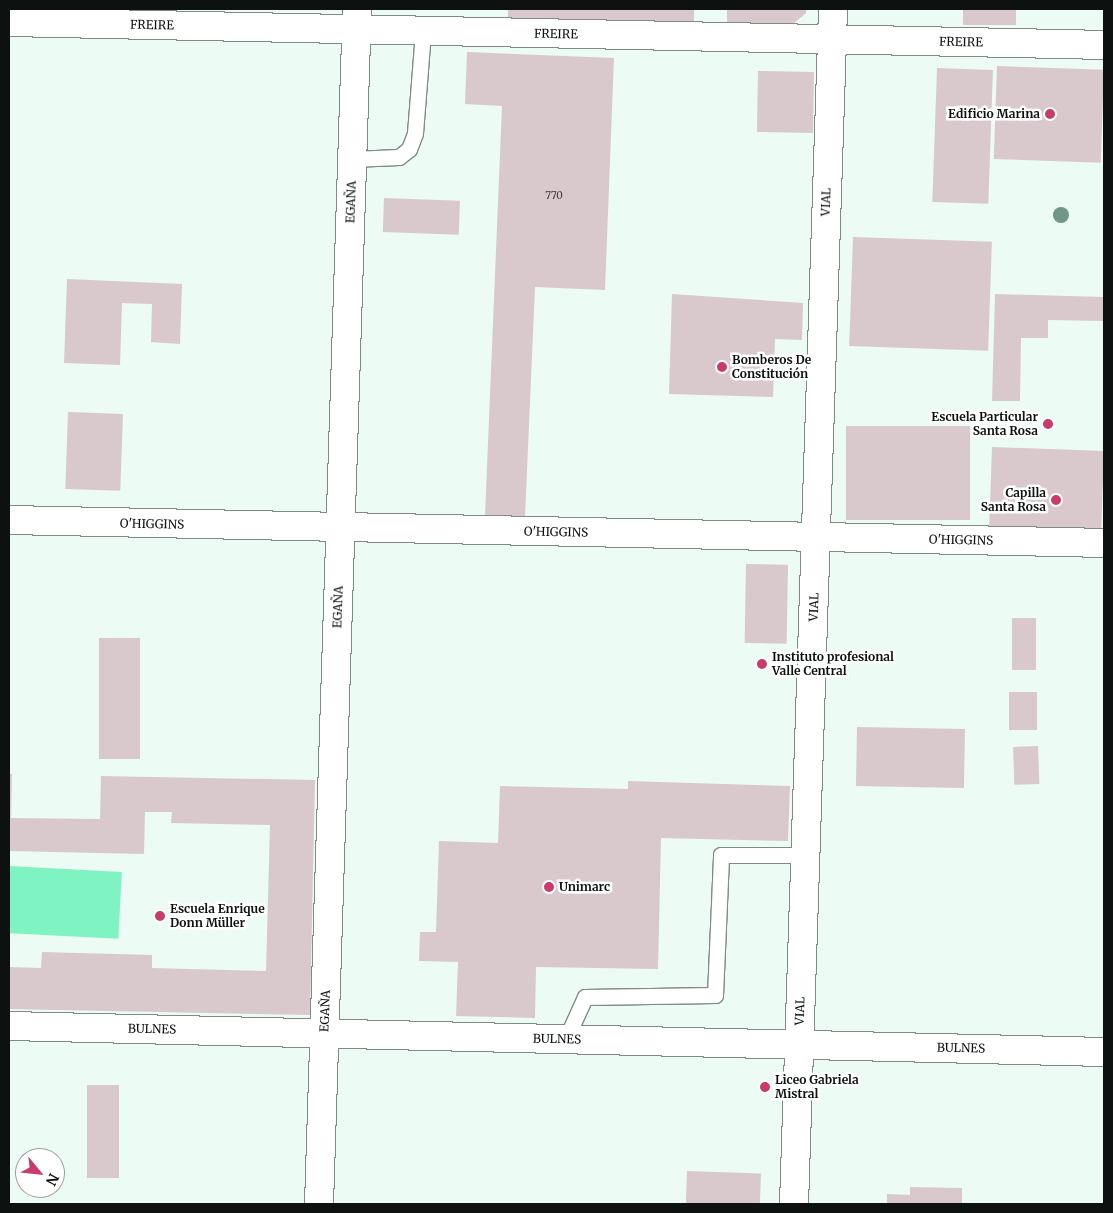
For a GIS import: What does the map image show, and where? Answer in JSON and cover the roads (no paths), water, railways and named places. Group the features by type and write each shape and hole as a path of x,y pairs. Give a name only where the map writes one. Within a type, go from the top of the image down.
{"street":[{"name":"VIAL","path":"794,1204 833,9"},
{"name":"FREIRE","path":"9,22 356,19 423,31 1104,45"},
{"name":"EGAÑA","path":"319,1204 356,19"},
{"name":"O'HIGGINS","path":"9,520 1104,543"},
{"name":"BULNES","path":"9,1026 1104,1052"}],"lane":[{"path":"352,159 398,157 409,149 415,133 423,31"},
{"path":"566,1039 585,997 715,995 721,854 805,855"}],"place":[{"name":"Edificio Marina","path":"1050,114"},
{"name":"Bomberos De Constitución","path":"722,367"},
{"name":"Escuela Particular Santa Rosa","path":"1048,424"},
{"name":"Capilla Santa Rosa","path":"1056,500"},
{"name":"Instituto profesional Valle Central","path":"762,664"},
{"name":"Unimarc","path":"549,887"},
{"name":"Escuela Enrique Donn Müller","path":"160,916"},
{"name":"Liceo Gabriela Mistral","path":"765,1087"}]}
